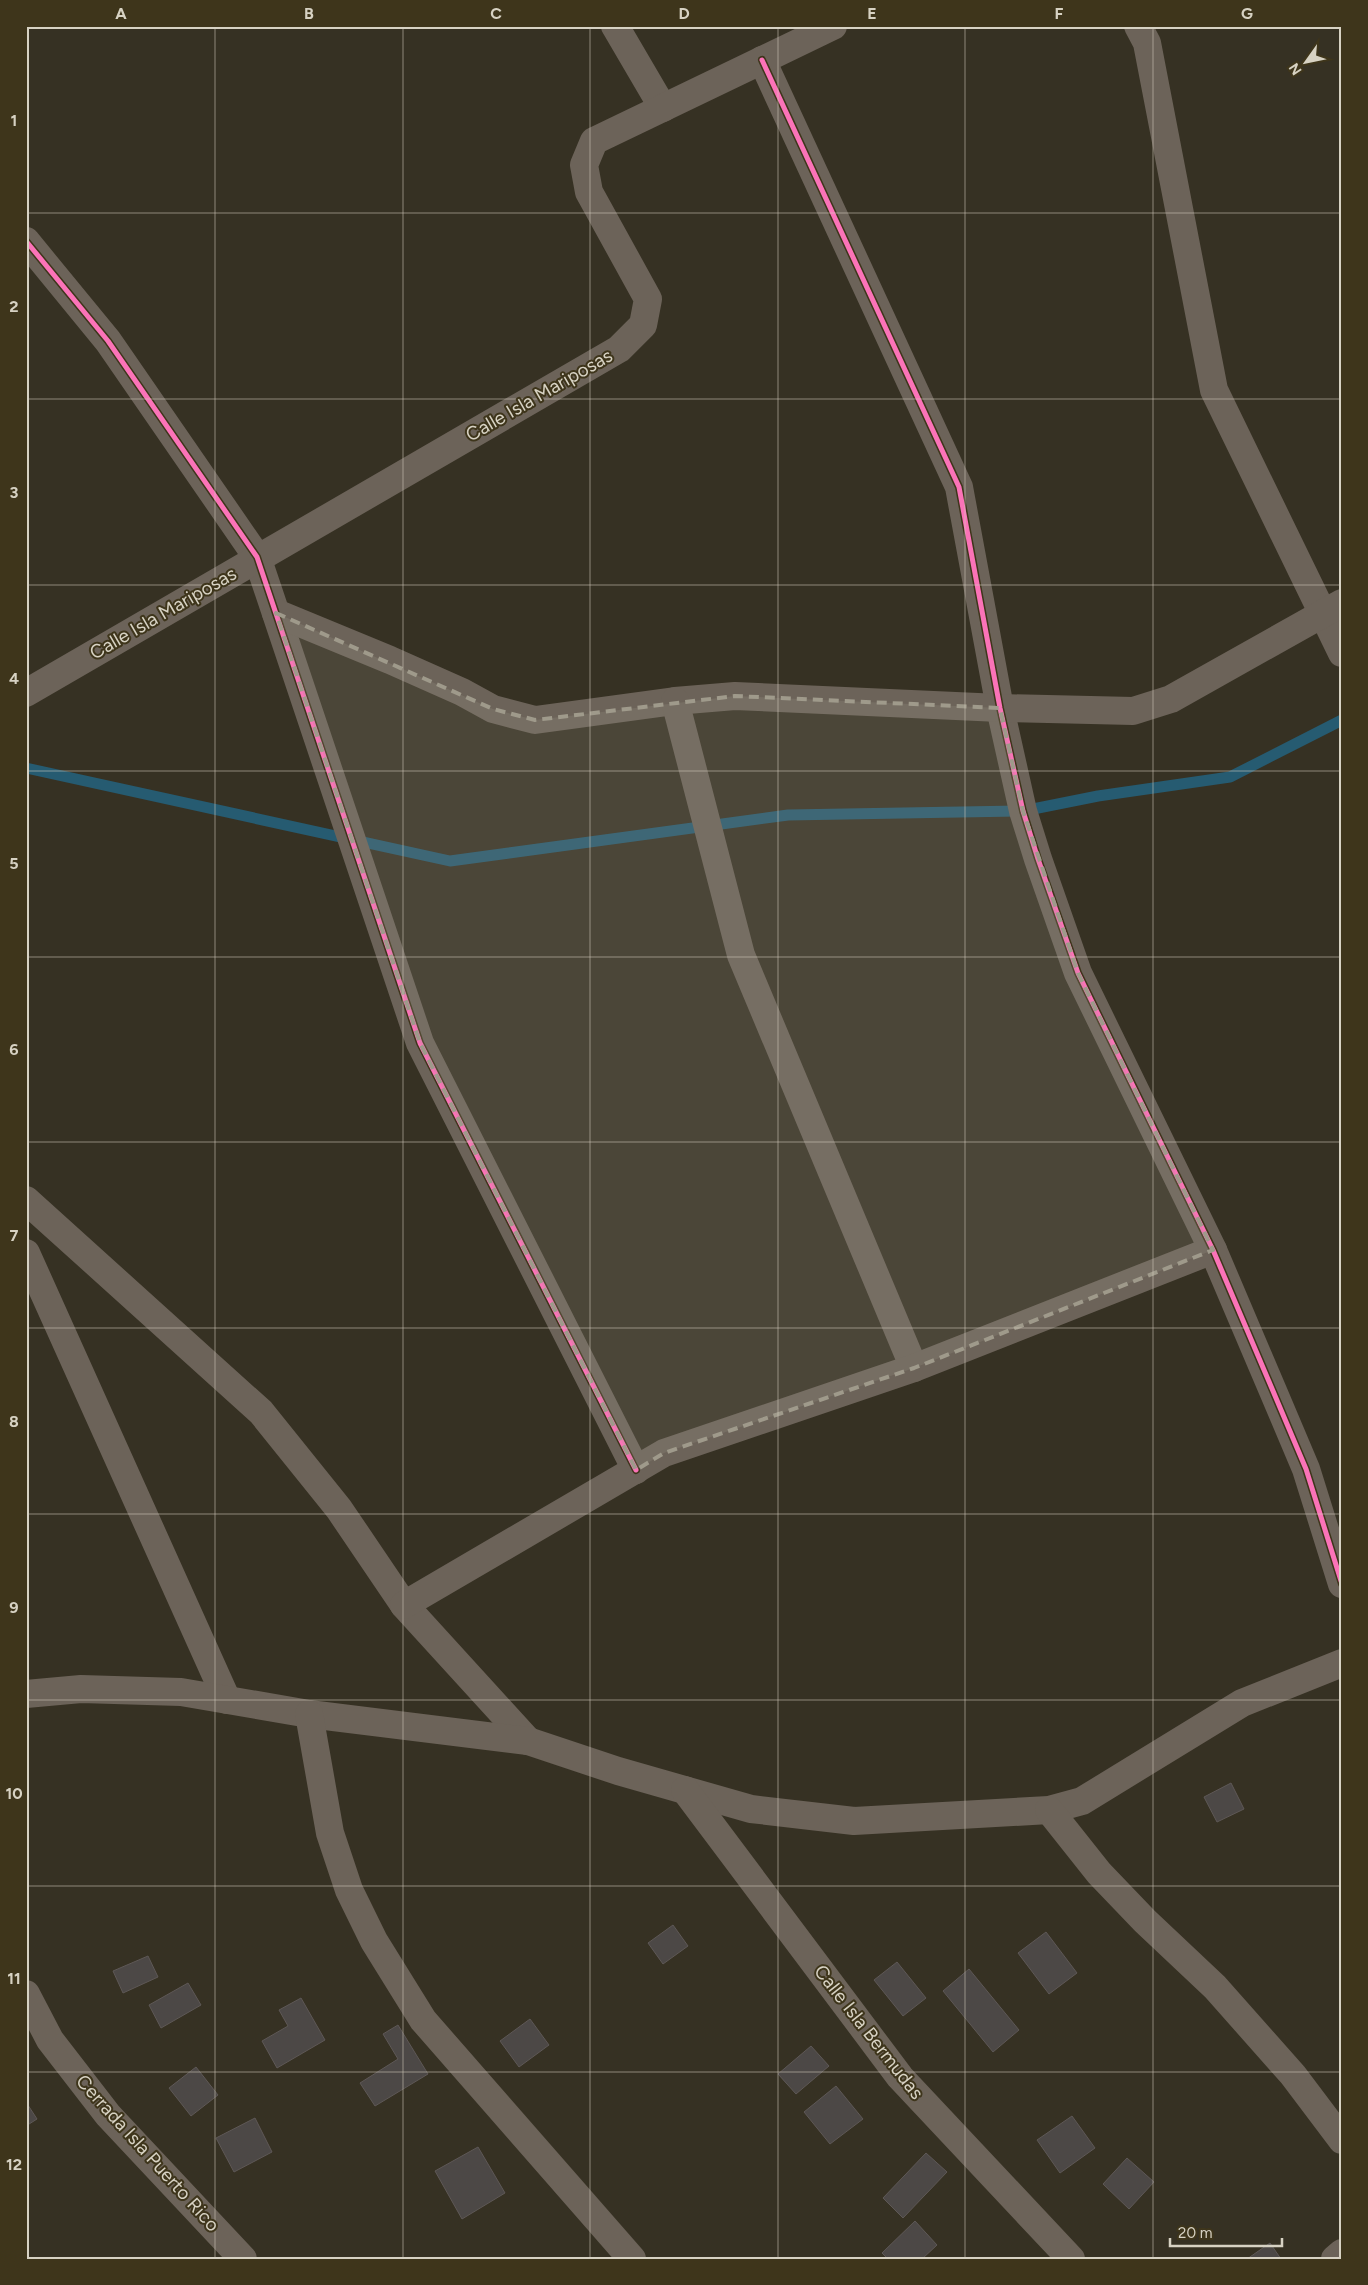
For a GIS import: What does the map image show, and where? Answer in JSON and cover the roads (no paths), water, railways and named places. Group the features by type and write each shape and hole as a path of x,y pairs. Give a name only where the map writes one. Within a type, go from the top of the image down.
{"street":[{"path":"615,26 664,108"},
{"name":"Calle Isla Mariposas","path":"27,692 619,349 643,325 648,299 588,192 584,165 594,141 833,26"},
{"path":"1138,26 1147,43 1214,390 1332,608 1342,653"},
{"path":"762,60 959,487 1000,708 1023,811 1038,860 1078,973 1212,1250 1306,1469 1342,1584"},
{"path":"26,241 108,341 258,557 420,1043 636,1470"},
{"path":"276,613 390,660 462,692 493,709 535,720 675,701 735,696 1000,708 1132,711 1171,699 1332,608"},
{"path":"675,701 741,955 914,1368"},
{"path":"26,1200 261,1412 339,1509 404,1605 528,1741"},
{"path":"404,1605 664,1453 914,1368 1212,1250"},
{"path":"26,1253 227,1700"},
{"path":"26,1694 81,1689 181,1692 309,1714 528,1741 618,1771 751,1809 854,1821 1049,1810 1082,1801 1242,1703 1342,1663"},
{"path":"309,1714 330,1833 348,1890 374,1941 423,2020 632,2259"},
{"name":"Calle Isla Bermudas","path":"685,1790 900,2076 1071,2259"},
{"path":"1049,1810 1099,1873 1145,1921 1215,1987 1293,2075 1342,2140"},
{"name":"Cerrada Isla Puerto Rico","path":"26,1994 50,2040 108,2115 243,2259"},
{"path":"1335,2259 1342,2253"}],"waterway":[{"path":"26,768 450,861 788,815 1023,811 1098,796 1230,777 1342,720"}]}
